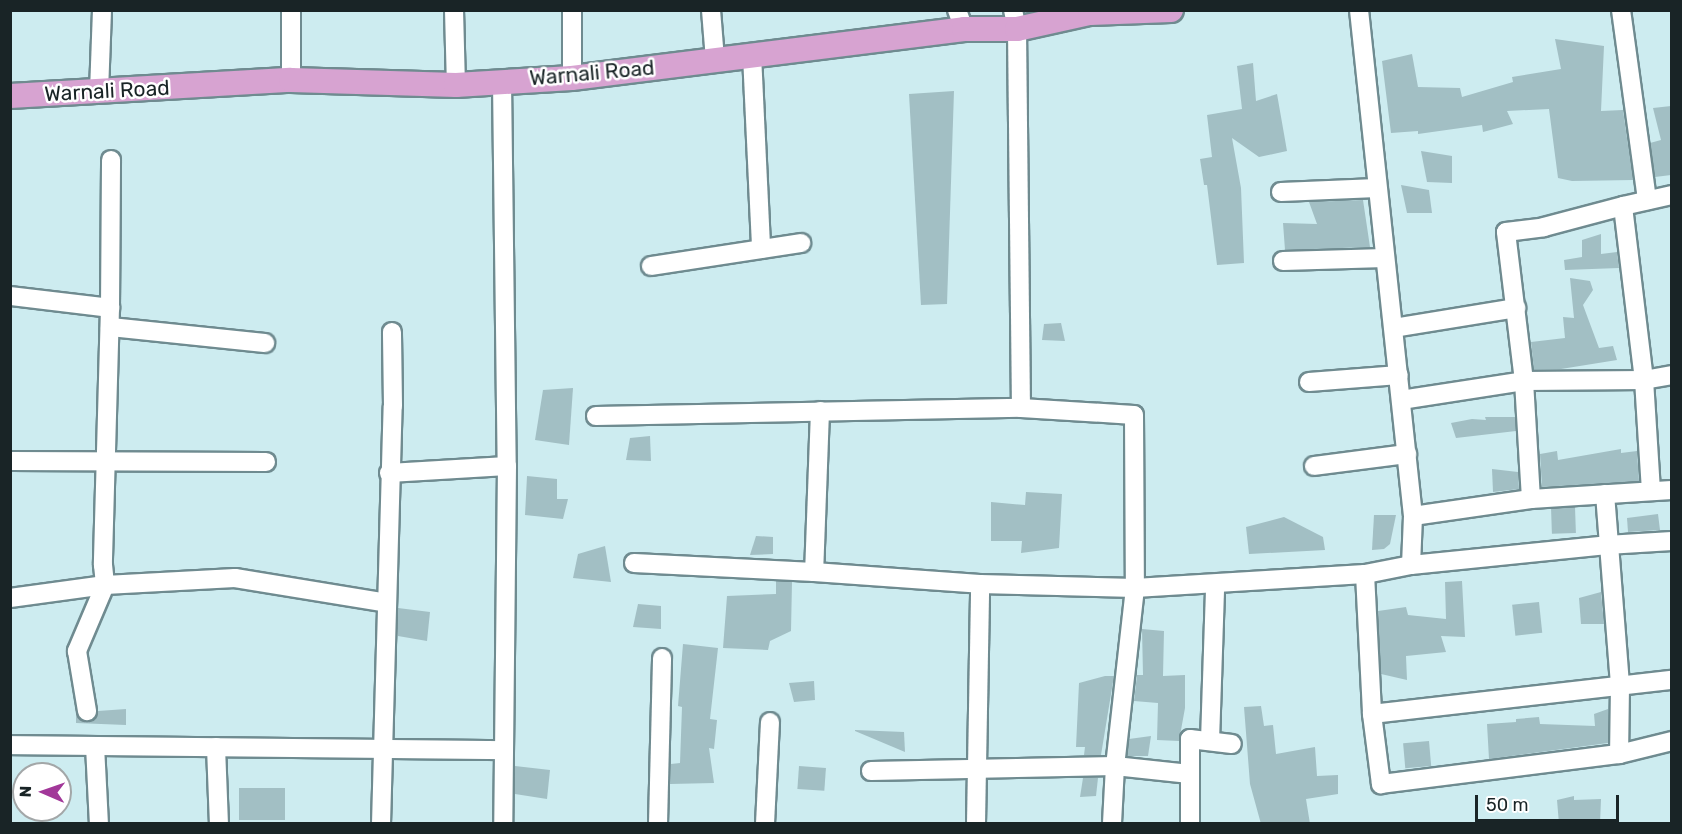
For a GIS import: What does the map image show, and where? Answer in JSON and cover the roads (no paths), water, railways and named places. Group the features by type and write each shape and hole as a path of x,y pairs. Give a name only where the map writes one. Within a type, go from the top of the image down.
{"main road":[{"name":"Warnali Road","path":"10,96 291,80 456,85 572,78 752,56 961,20 1015,20 1090,12 1171,10"}],"street":[{"path":"291,10 291,80"},
{"path":"454,10 456,85"},
{"path":"572,10 572,78"},
{"path":"711,10 715,60"},
{"path":"1359,10 1413,516 1411,565"},
{"path":"1621,10 1647,200"},
{"path":"98,11 99,92"},
{"path":"1015,20 1021,408"},
{"path":"752,56 761,249"},
{"path":"502,81 507,466 503,824"},
{"path":"87,711 77,651 105,585 103,565 110,327 111,160"},
{"path":"1281,192 1377,188"},
{"path":"1531,499 1524,381 1506,232 1544,227 1671,195"},
{"path":"1623,206 1644,380 1651,491"},
{"path":"651,266 801,243"},
{"path":"1284,261 1385,258"},
{"path":"10,296 110,308"},
{"path":"1394,328 1516,308"},
{"path":"110,327 265,343"},
{"path":"381,824 393,406 392,332"},
{"path":"1309,382 1399,375"},
{"path":"1401,400 1524,381 1644,380 1671,375"},
{"path":"596,416 1021,408 1134,415 1135,588 1114,766 1112,824"},
{"path":"814,572 820,411"},
{"path":"1314,466 1407,454"},
{"path":"10,461 266,462"},
{"path":"390,473 507,466"},
{"path":"1413,516 1531,499 1671,490"},
{"path":"1605,494 1607,545 1620,686 1619,754"},
{"path":"634,562 980,584 1135,588 1365,574 1411,565 1607,545 1671,541"},
{"path":"1365,574 1372,714 1381,784 1619,754 1671,741"},
{"path":"10,598 105,585 236,578 387,603"},
{"path":"976,824 980,584"},
{"path":"1210,741 1215,590"},
{"path":"658,824 662,658"},
{"path":"1372,714 1671,680"},
{"path":"765,824 770,722"},
{"path":"1190,824 1191,739 1232,744"},
{"path":"10,745 503,750"},
{"path":"95,746 99,824"},
{"path":"216,747 219,824"},
{"path":"871,771 1114,766 1190,774"}]}
